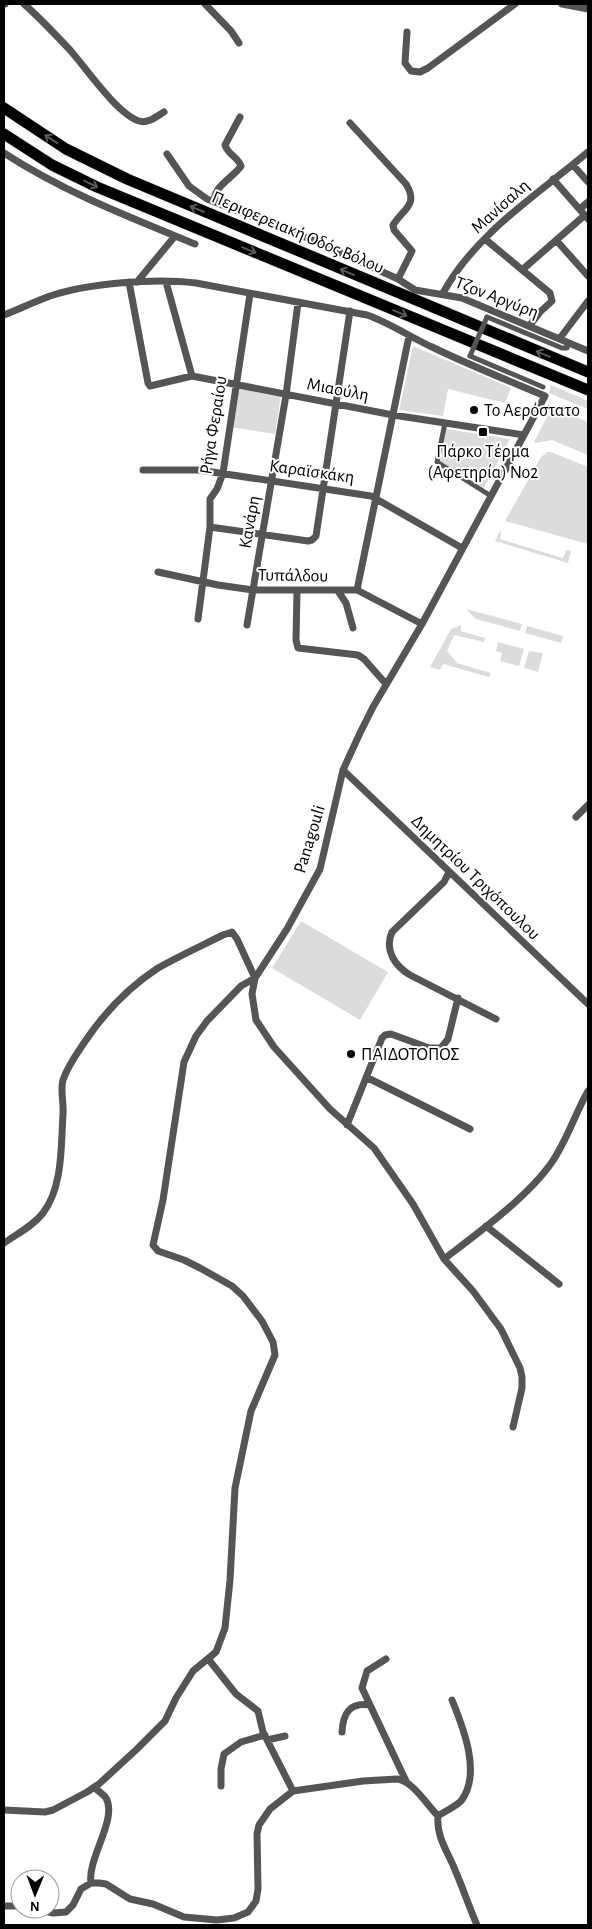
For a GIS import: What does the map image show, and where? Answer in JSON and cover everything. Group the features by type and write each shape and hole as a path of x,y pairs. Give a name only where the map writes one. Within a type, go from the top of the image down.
{"main road":[{"name":"Περιφερειακή Οδός Βόλου","path":"4,108 66,149 111,172 588,372"},
{"name":"Περιφερειακή Οδός Βόλου","path":"4,134 52,165 97,188 588,390"}],"street":[{"path":"24,4 55,34 100,86 126,112 138,121 144,122 164,112"},
{"path":"205,4 231,31 239,43"},
{"path":"407,32 406,66 411,71 416,72 428,68 515,4"},
{"path":"562,4 588,9"},
{"path":"215,202 216,192 241,166 238,160 227,151 225,145 240,118"},
{"path":"350,124 411,191 410,205 393,225 394,230 412,251 398,279"},
{"name":"Μανίσαλη","path":"442,293 471,253 485,239 524,202 588,152"},
{"path":"4,153 32,171 84,198 137,222 195,244"},
{"name":"Τζον Αργύρη","path":"167,154 190,186 201,196 315,241 398,279 415,290 442,293 462,298 588,351"},
{"path":"573,165 588,182"},
{"path":"522,270 556,240 587,217 553,179"},
{"path":"580,209 588,202"},
{"path":"133,282 175,236"},
{"path":"485,239 550,293 552,301 530,325"},
{"path":"556,240 588,276"},
{"path":"4,315 68,291 133,282 196,283 350,311 381,320 409,336 357,590 422,624"},
{"name":"Μιαούλη","path":"133,282 149,385 152,386 192,376 393,415 524,435"},
{"path":"166,282 192,376"},
{"name":"Ρήγα Φεραίου","path":"198,619 210,527 210,497 217,489 222,473 250,294"},
{"path":"560,338 588,301"},
{"name":"Κανάρη","path":"247,624 286,395 298,303"},
{"path":"210,527 308,541 314,538 350,311"},
{"path":"543,387 470,356 486,317 562,348 567,348 568,342"},
{"name":"Panagouli","path":"409,336 544,396 422,624 373,707 343,770 320,870 287,929 255,978 252,989 252,1003 256,1020 274,1047 330,1109 374,1148 413,1204 444,1259 473,1291 501,1329 520,1368 522,1388 513,1427"},
{"path":"445,423 437,462 491,496"},
{"name":"Καραϊσκάκη","path":"143,470 190,470 222,473 376,498 462,548"},
{"name":"Τυπάλδου","path":"158,572 253,590 357,590"},
{"path":"297,591 296,640 298,648 358,655 364,659 386,684"},
{"path":"338,591 346,603 353,628"},
{"name":"Δημητρίου Τριχόπουλου","path":"343,770 588,1004"},
{"path":"576,817 588,804"},
{"path":"449,872 444,882 392,932 389,941 390,950 396,966 496,1019"},
{"path":"4,1243 34,1222 44,1212 50,1199 56,1182 59,1164 64,1110 63,1080 75,1056 104,1014 158,969 232,932 238,939 255,978 241,986 207,1021 196,1036 187,1055 181,1075 163,1200 154,1240 154,1248 158,1251 184,1260 232,1286 243,1296 262,1321 273,1342 275,1355 251,1411 233,1499 230,1580 225,1628 216,1652 209,1660 193,1671 165,1721 132,1754 94,1787 53,1810 44,1812 4,1810"},
{"path":"348,1125 368,1078 381,1040 385,1035 391,1034 434,1049 444,1046 449,1035 458,998"},
{"path":"368,1078 470,1129"},
{"path":"444,1259 531,1187 552,1162 588,1091"},
{"path":"486,1226 559,1284"},
{"path":"386,1659 367,1671 363,1679 362,1688 406,1782 438,1816 438,1827 442,1842 476,1925"},
{"path":"209,1660 236,1694 258,1711 266,1738 293,1791"},
{"path":"438,1816 460,1801 469,1784 470,1773 465,1732 452,1700"},
{"path":"342,1732 343,1719 350,1708 362,1703 370,1704"},
{"path":"221,1786 221,1769 224,1754 241,1742 285,1736"},
{"path":"60,1912 66,1912 73,1905 81,1889 91,1883 106,1884 125,1897 153,1904 184,1917 233,1922 248,1912 254,1905 257,1896 257,1834 259,1825 270,1809 293,1791 363,1781 397,1780 406,1782"},
{"path":"91,1883 90,1874 106,1826 108,1806 106,1798 94,1787"}],"shaded area":[{"path":"413,346 511,388 505,403 448,389 443,416 399,410"},
{"path":"551,385 588,401 588,409 549,393"},
{"path":"237,388 281,395 275,434 231,427"},
{"path":"552,407 588,422 588,455 552,440 534,442"},
{"path":"446,429 510,439 484,488 440,461"},
{"path":"547,452 588,467 588,544 505,521 541,457"},
{"path":"500,531 500,539 563,558 566,550 571,551 568,563 495,541"},
{"path":"466,609 522,624 520,631 476,619"},
{"path":"461,625 461,631 485,638 484,642 454,635 447,651 457,663 491,673 489,677 443,664 440,670 430,667 451,629"},
{"path":"527,626 563,636 561,643 525,633"},
{"path":"498,642 524,649 519,666 500,661 502,653 496,651"},
{"path":"529,651 543,653 538,672 524,668"},
{"path":"301,921 388,972 360,1020 272,968"}],"place":[{"name":"Το Αερόστατο","path":"474,410"},
{"name":"Πάρκο Τέρμα (Αφετηρία) Νο2","path":"483,432"},
{"name":"ΠΑΙΔΟΤΟΠΟΣ","path":"351,1054"}]}
